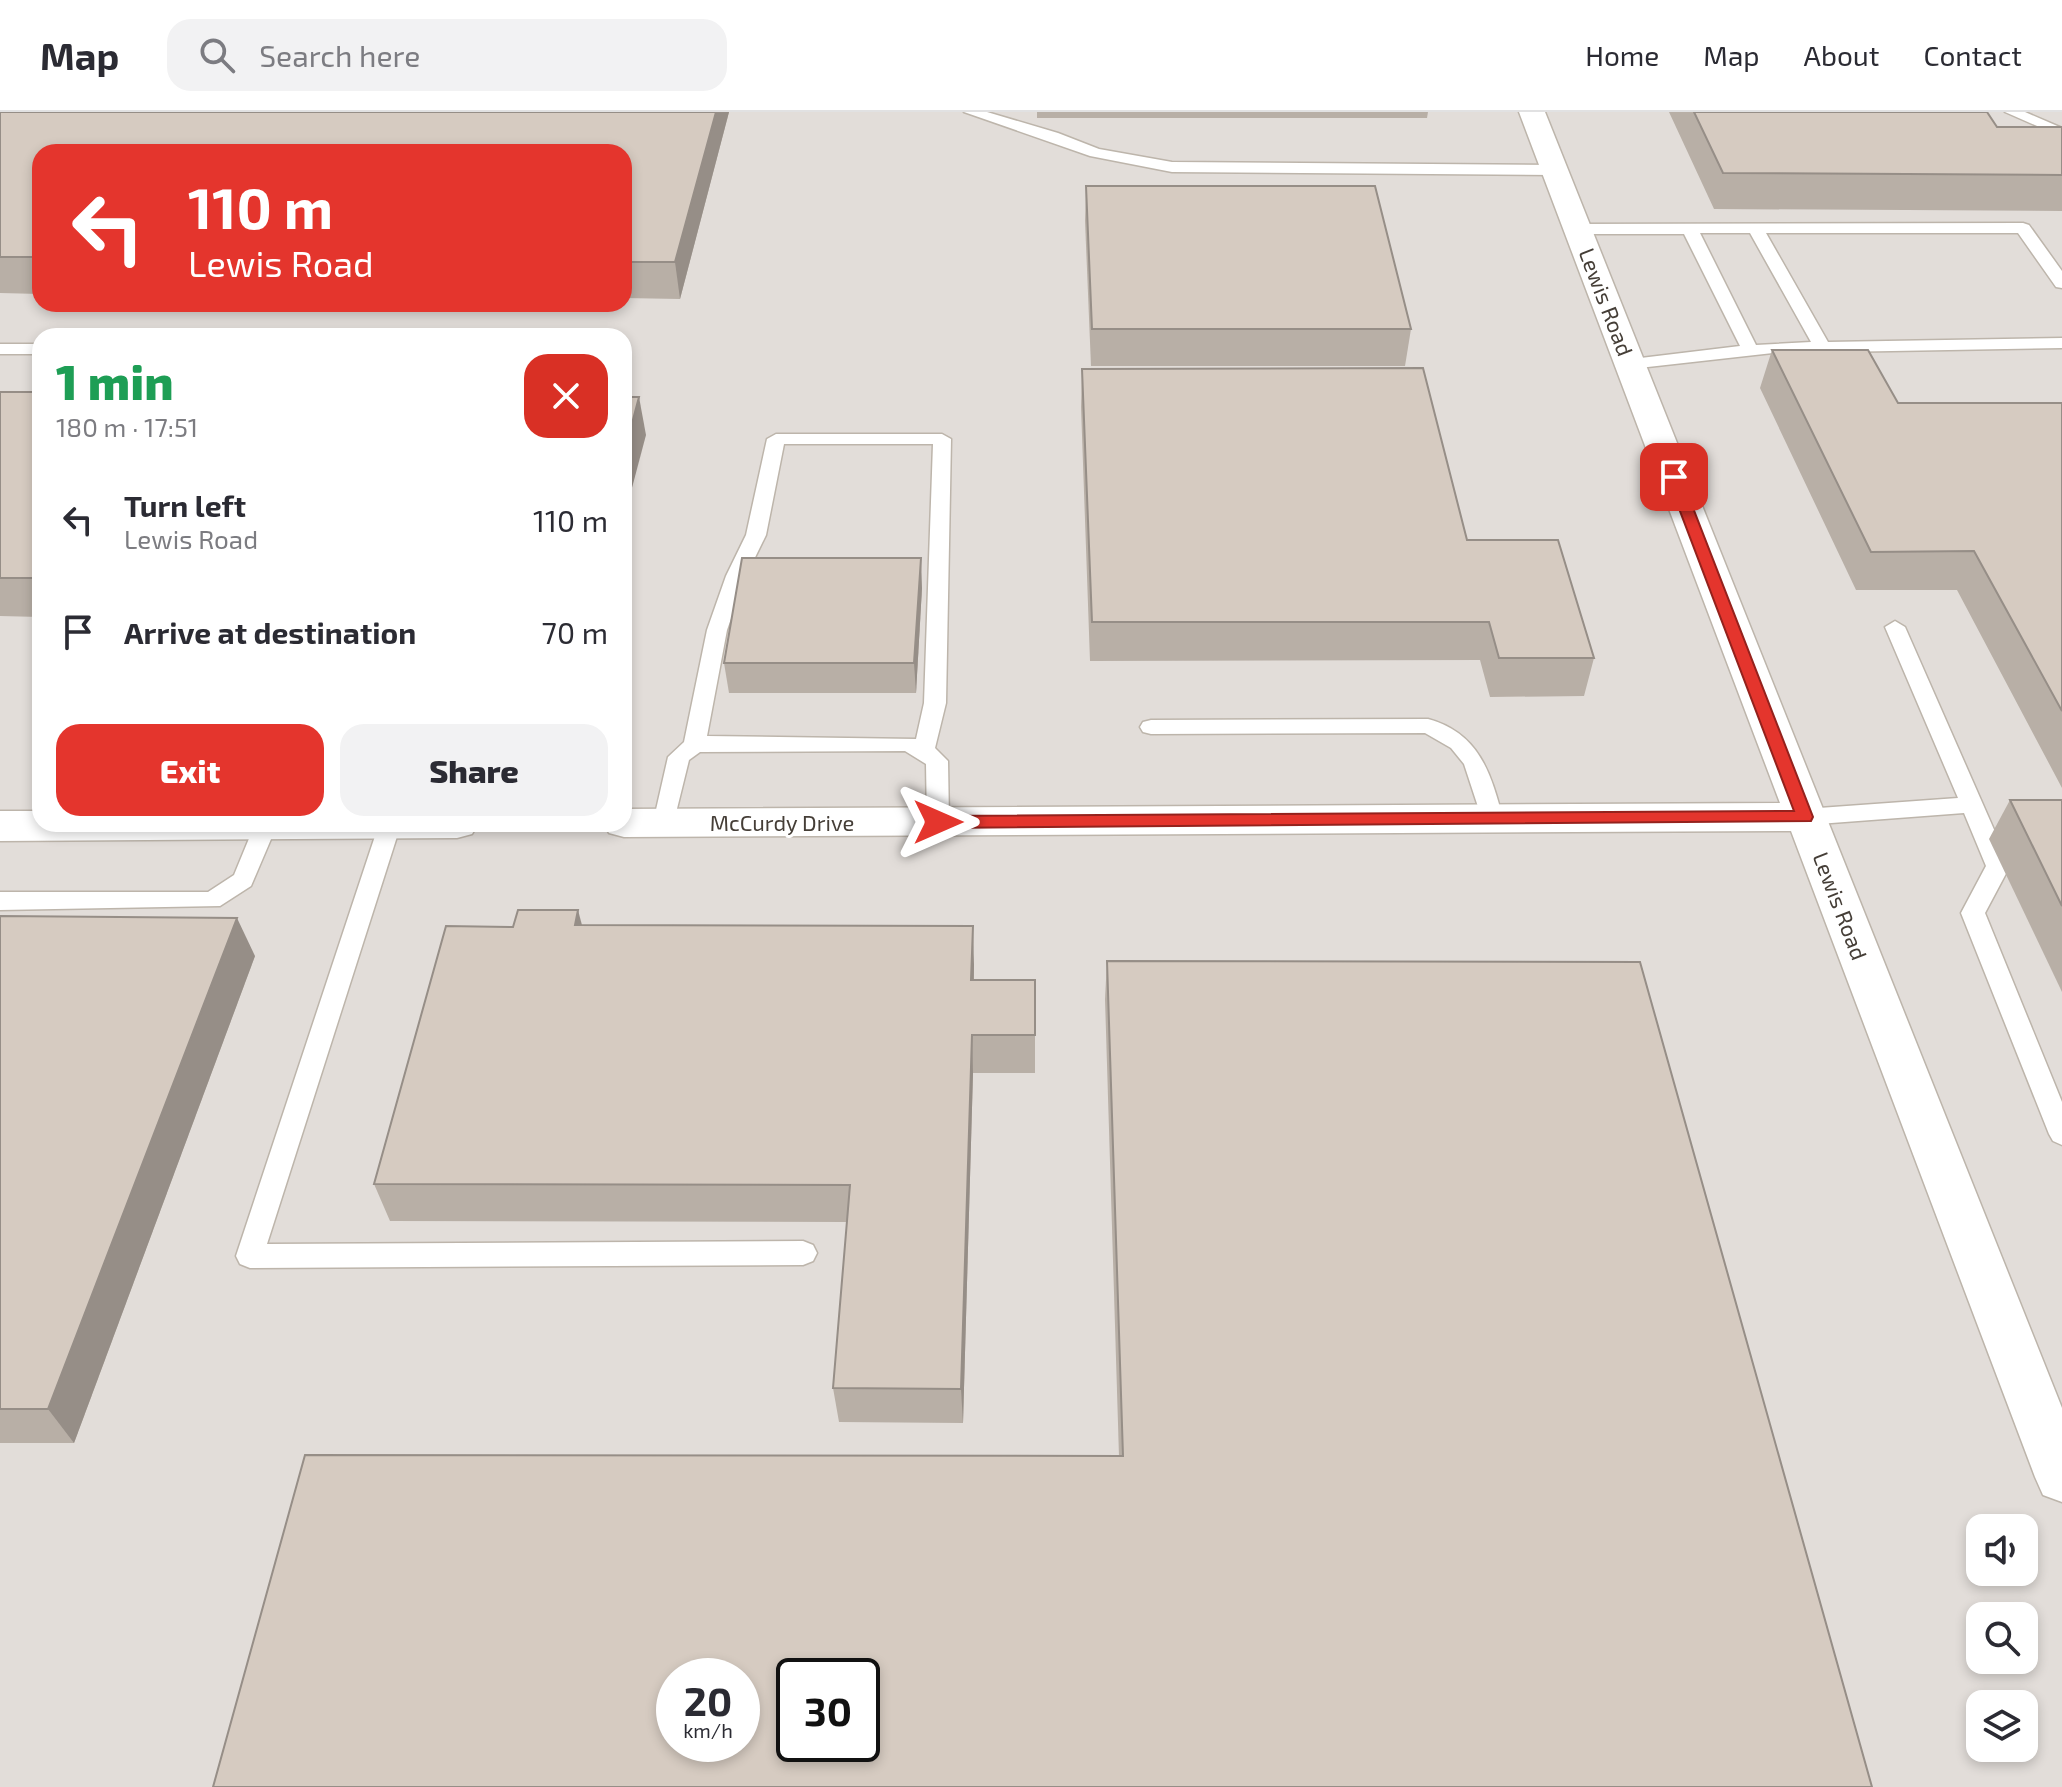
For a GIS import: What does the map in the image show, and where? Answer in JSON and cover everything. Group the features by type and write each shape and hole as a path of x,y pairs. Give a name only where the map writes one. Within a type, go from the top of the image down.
{"street":[{"name":"Lewis Road","path":"1532,112 2062,1477"},
{"name":"McCurdy Drive","path":"644,823 1805,817"},
{"path":"0,826 32,826"}],"lane":[{"path":"971,112 1053,136 1095,153 1172,167 1555,170"},
{"path":"2012,112 2062,133"},
{"path":"1577,229 2023,228 2062,283"},
{"path":"1690,229 1751,351"},
{"path":"1756,229 1822,347"},
{"path":"1630,364 1822,347 2062,343"},
{"path":"0,349 32,349"},
{"path":"694,745 717,630 736,576 756,535 776,439 942,439 935,703 924,750"},
{"path":"1895,627 1998,866 1973,913 2062,1134"},
{"path":"1151,727 1428,726 1456,739 1475,759 1492,819"},
{"path":"644,823 679,757 694,745 719,742 907,744 924,750 937,761 938,822"},
{"path":"1805,817 1972,805"},
{"path":"0,901 212,900 243,880 263,832"},
{"path":"387,832 250,1256 803,1253"}],"shaded area":[{"path":"0,112 2062,112 2062,1787 0,1787"}],"building":[{"path":"0,112 716,112 675,262 632,262 632,144 32,144 32,257 0,257"},
{"path":"1694,112 1987,112 1997,127 2062,127 2062,175 1723,173"},
{"path":"1086,186 1375,186 1411,329 1092,329"},
{"path":"1772,350 1868,350 1898,403 2062,403 2062,711 1974,551 1871,552"},
{"path":"1423,368 1467,540 1558,540 1594,658 1499,658 1489,622 1092,622 1082,369"},
{"path":"0,392 32,392 32,578 0,578"},
{"path":"632,397 639,397 632,424"},
{"path":"742,558 921,558 914,663 724,663"},
{"path":"2010,800 2062,800 2062,906"},
{"path":"518,910 578,910 575,925 973,926 971,980 1035,980 1035,1035 972,1035 961,1389 833,1388 850,1185 374,1184 446,926 513,927"},
{"path":"0,916 237,918 48,1409 0,1409"},
{"path":"1107,961 1640,962 1872,1787 213,1787 305,1455 1123,1456"}],"route":[{"path":"938,822 1805,817 1674,477"}]}
